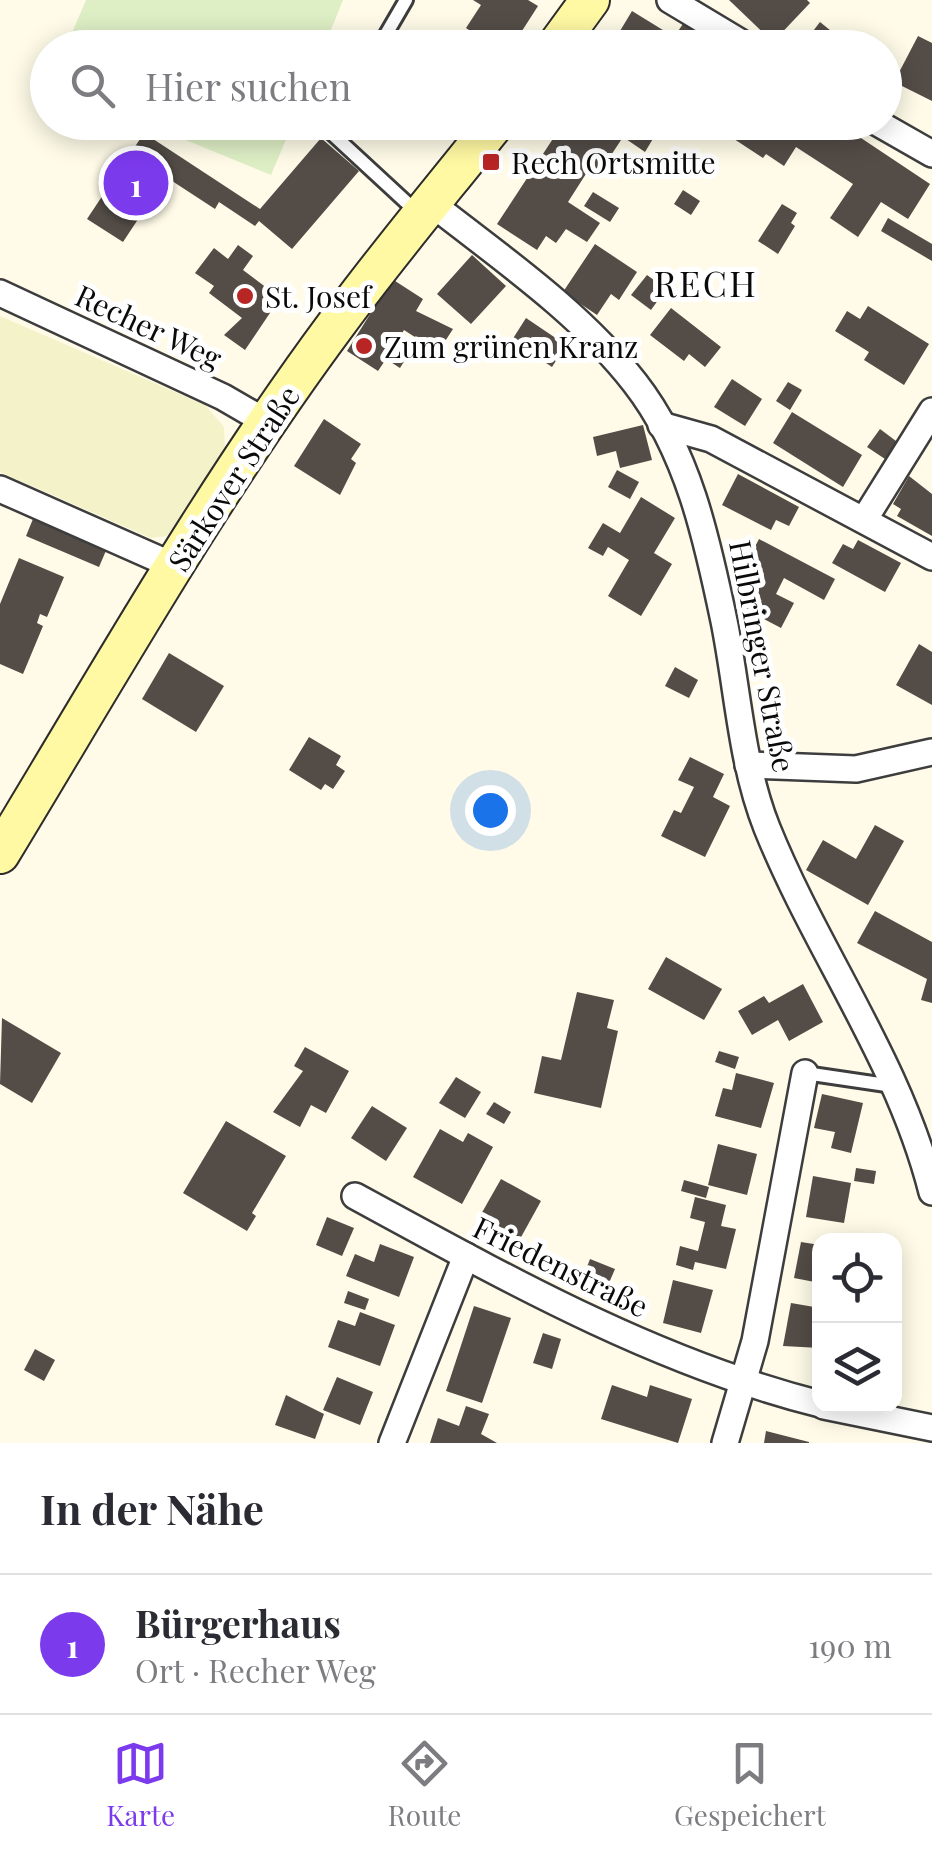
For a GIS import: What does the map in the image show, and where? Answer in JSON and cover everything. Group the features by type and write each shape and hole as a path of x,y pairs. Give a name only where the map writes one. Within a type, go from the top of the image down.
{"main road":[{"path":"568,30 590,0"},
{"name":"Särkover Straße","path":"0,854 174,566 268,423 335,326 482,140"}],"street":[{"path":"670,0 720,30"},
{"path":"902,137 932,154"},
{"name":"Hilbringer Straße","path":"426,210 602,345 636,384 661,426 703,523 738,691 748,765 788,876 896,1086 932,1192"},
{"name":"Recher Weg","path":"0,293 223,397 268,423"},
{"path":"864,520 932,411"},
{"path":"661,426 711,439 932,558"},
{"path":"0,489 174,566"},
{"path":"748,765 856,769 932,752"},
{"path":"725,1443 744,1383 805,1073"},
{"name":"Friedenstraße","path":"355,1196 466,1256 679,1359 812,1402"},
{"path":"392,1443 466,1256"},
{"name":"Friedenstraße","path":"860,1413 932,1428"}],"lane":[{"path":"388,30 406,0"},
{"path":"340,140 426,210"},
{"path":"805,1073 896,1086"}],"green space":[{"path":"86,0 343,0 331,30 73,30"},
{"path":"186,140 286,140 271,175"},
{"path":"0,316 205,405 224,427 225,449 167,536 151,538 0,472"}],"building":[{"path":"473,0 528,0 538,6 523,30 469,30 466,28 481,5"},
{"path":"729,0 810,3 784,30 760,30"},
{"path":"632,11 663,30 621,30"},
{"path":"685,21 698,30 679,30"},
{"path":"820,22 830,30 814,30"},
{"path":"918,36 932,43 932,101 902,86 902,67"},
{"path":"139,140 155,140 260,209 319,140 359,171 292,249 259,221 255,226 219,202 215,209 166,177 123,242 87,219"},
{"path":"552,140 621,140 600,172 591,166 568,202 600,223 587,242 566,229 556,243 546,236 537,250 497,224"},
{"path":"627,140 652,140 645,152"},
{"path":"736,140 864,140 930,184 908,219 881,202 858,237 830,218 853,184 796,147 784,166 766,154 763,158"},
{"path":"683,190 700,201 691,215 674,204"},
{"path":"593,192 619,208 610,222 584,206"},
{"path":"782,204 797,213 791,223 795,226 778,254 758,241"},
{"path":"888,218 932,244 932,261 881,231"},
{"path":"595,244 637,272 619,300 611,294 597,315 563,292"},
{"name":"St. Josef","path":"238,245 253,256 243,270 280,298 245,350 224,335 242,318 209,293 214,286 195,273 214,248 228,259"},
{"path":"472,255 506,286 471,324 437,294"},
{"path":"647,275 666,289 651,310 631,295"},
{"path":"392,279 423,299 416,311 453,329 438,352 404,330 396,343 410,352 400,368 386,359 378,371 347,351"},
{"path":"868,306 929,344 904,385 864,360 869,352 835,331 847,311 860,319"},
{"path":"671,308 721,347 705,367 689,354 684,361 650,335"},
{"path":"526,318 566,345 552,367 512,340"},
{"path":"732,379 762,399 745,426 714,407"},
{"path":"788,382 802,390 790,410 776,401"},
{"path":"792,412 862,455 843,487 773,443"},
{"path":"324,419 361,444 351,459 356,463 340,495 294,466"},
{"path":"643,425 652,460 620,468 616,451 597,456 593,437"},
{"path":"880,429 900,444 888,461 867,447"},
{"path":"617,470 639,482 630,499 608,487"},
{"path":"738,474 799,507 789,526 776,520 771,530 722,505"},
{"path":"909,476 932,494 932,536 897,516 901,509 893,504"},
{"path":"641,497 675,518 654,553 672,564 641,616 608,596 629,560 608,547 603,556 588,548 603,523 620,533"},
{"path":"35,514 108,546 99,567 26,536"},
{"path":"759,539 835,579 824,600 784,578 776,594 794,603 781,628 734,603 740,592 733,589"},
{"path":"858,540 901,563 885,592 832,563 843,544 853,549"},
{"path":"19,558 64,577 47,617 40,614 37,623 43,626 23,674 0,664 0,604"},
{"path":"919,644 932,652 932,705 896,685"},
{"path":"169,653 224,686 196,732 142,699"},
{"path":"675,667 698,680 689,698 665,686"},
{"path":"309,737 341,756 336,765 345,771 333,789 325,784 321,790 289,770"},
{"path":"690,757 724,774 713,797 730,806 705,857 661,836 674,810 681,813 694,787 678,780"},
{"path":"875,825 904,841 868,905 806,870 823,840 856,859"},
{"path":"875,911 932,942 932,1003 921,1000 927,979 857,943"},
{"path":"666,957 722,989 704,1020 648,989"},
{"path":"803,984 823,1022 789,1041 778,1020 752,1035 738,1011 764,996 769,1003"},
{"path":"577,992 614,1000 607,1028 618,1031 601,1108 534,1093 542,1056 561,1060"},
{"path":"2,1018 61,1053 32,1103 0,1084"},
{"path":"305,1047 349,1071 326,1113 311,1105 300,1127 273,1112 303,1071 294,1066"},
{"path":"719,1051 739,1057 735,1069 715,1062"},
{"path":"736,1073 774,1083 761,1128 715,1116 723,1088 732,1090"},
{"path":"456,1077 481,1092 465,1118 439,1103"},
{"path":"822,1094 863,1103 851,1153 831,1148 835,1132 814,1128"},
{"path":"494,1102 511,1112 504,1124 486,1114"},
{"path":"372,1106 407,1128 386,1161 351,1138"},
{"path":"226,1121 286,1156 252,1213 256,1216 247,1231 183,1193"},
{"path":"440,1129 463,1142 468,1133 493,1147 462,1204 413,1177"},
{"path":"718,1144 757,1154 747,1195 708,1185"},
{"path":"856,1168 876,1171 874,1184 854,1181"},
{"path":"813,1176 851,1183 844,1223 806,1217"},
{"path":"501,1179 541,1201 520,1239 480,1216"},
{"path":"684,1180 709,1187 706,1198 681,1191"},
{"path":"695,1197 726,1205 721,1226 736,1229 726,1269 695,1262 693,1270 676,1265 680,1246 698,1251 705,1222 690,1218"},
{"path":"327,1217 354,1228 342,1256 316,1245"},
{"path":"801,1242 812,1244 812,1281 794,1278"},
{"path":"380,1244 414,1257 399,1297 346,1276 355,1254 374,1262"},
{"path":"590,1259 615,1269 606,1290 582,1280"},
{"path":"673,1280 713,1290 701,1333 663,1323"},
{"path":"348,1291 369,1299 365,1310 344,1303"},
{"path":"791,1303 812,1307 812,1348 783,1346"},
{"path":"474,1306 511,1318 482,1403 446,1391"},
{"path":"360,1312 395,1325 380,1366 328,1347 338,1320 355,1326"},
{"path":"543,1333 561,1339 552,1369 533,1363"},
{"path":"35,1349 55,1360 44,1381 24,1370"},
{"path":"337,1377 373,1392 360,1425 323,1410"},
{"path":"612,1385 647,1397 650,1385 692,1399 678,1443 601,1419"},
{"path":"286,1395 324,1414 315,1439 275,1425"},
{"path":"466,1406 489,1414 481,1434 497,1443 430,1443 438,1418 459,1426"},
{"path":"766,1431 809,1442 809,1443 764,1443"}],"place":[{"name":"Rech Ortsmitte","path":"491,162"},
{"name":"Bürgerhaus","path":"136,183"},
{"name":"St. Josef","path":"245,296"},
{"name":"Zum grünen Kranz","path":"364,346"}],"district":[{"name":"RECH","path":"706,282"}]}
